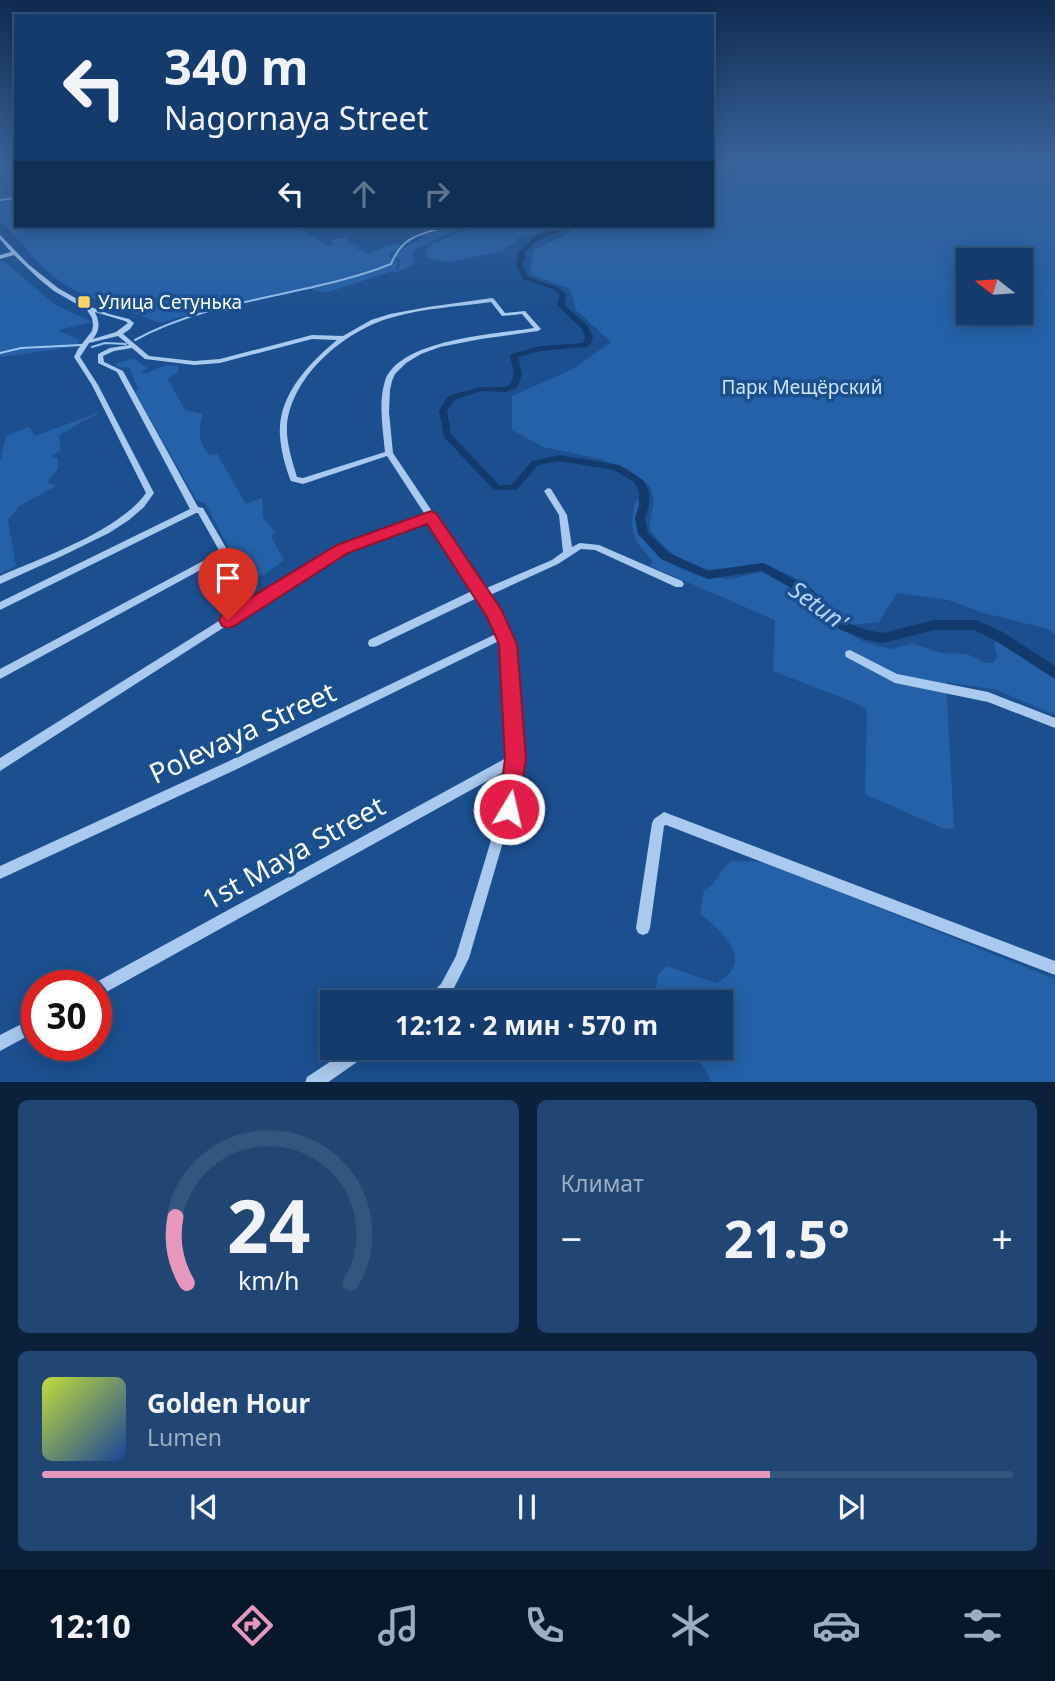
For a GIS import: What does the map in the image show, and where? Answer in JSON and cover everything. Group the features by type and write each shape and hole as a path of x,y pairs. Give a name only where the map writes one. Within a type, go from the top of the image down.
{"street":[{"path":"0,236 41,280 90,309 131,323 120,334 89,342"},
{"path":"0,257 14,253"},
{"path":"389,453 303,481 297,482 294,479 286,454 284,423 290,399 301,379 317,360 344,338 391,315 492,300 503,314 523,312 538,329 430,348 406,360 391,374 387,393 389,453 481,593 508,644 515,759 509,809 462,958 445,990"},
{"path":"90,309 97,326"},
{"path":"0,580 122,522 141,508 148,498 148,485 95,385 77,357 95,334 93,331 97,326 118,318"},
{"path":"95,334 106,336"},
{"path":"120,334 147,358 203,363 312,337 344,338"},
{"path":"134,346 112,349 99,359 101,363 120,371 195,510"},
{"path":"548,491 563,515 568,553"},
{"path":"0,606 195,510 200,510 225,550 222,556 0,674"},
{"path":"0,765 321,561 342,549 431,517"},
{"path":"373,643 555,562 580,546 591,545 679,584"},
{"name":"Polevaya Street","path":"0,873 505,634"},
{"path":"850,654 895,678 988,696 1055,723"},
{"name":"1st Maya Street","path":"112,981 515,759"},
{"path":"643,928 657,822 661,818 1055,968"},
{"path":"0,1043 21,1032"},
{"path":"314,1082 347,1060"}],"green space":[{"path":"0,210 14,210 14,228 298,228 329,246 334,245 330,240 347,237 349,242 360,246 357,249 370,254 388,245 404,244 403,248 390,253 389,257 398,262 395,271 401,260 392,255 423,237 423,233 442,228 460,228 414,250 412,254 415,264 395,273 393,271 325,293 311,289 274,294 254,302 216,307 160,323 76,291 52,275 4,224 0,223"},
{"name":"Парк Мещёрский","path":"714,210 1055,210 1055,635 1048,629 984,613 948,600 897,593 879,622 850,625 815,592 784,573 744,566 704,569 677,557 649,528 654,500 650,486 627,468 596,458 543,447 512,430 512,396 573,369 611,342 576,310 570,289 530,274 533,250 574,228 714,228"},
{"path":"472,228 544,228 543,232 517,239 519,242 505,247 505,250 452,262 428,258 426,253 429,245"},
{"path":"0,261 4,261 54,304 92,322 58,330 80,340 80,346 0,357"},
{"path":"134,358 147,368 141,372 145,374 166,365 179,366 178,373 167,378 185,410 203,414 200,435 205,450 209,455 217,454 246,504 262,498 263,517 275,532 271,536 284,560 264,575 245,578 205,503 197,501 135,392 138,389 129,367 120,368 115,364"},
{"path":"97,413 59,435 61,450 51,456 58,458 58,469 47,482 56,486 19,506 8,520 16,566 0,574 0,462 6,436 29,427 35,436"},
{"path":"640,499 640,533 659,555 671,564 699,576 729,579 762,572 778,576 799,588 832,624 864,642 890,649 912,644 941,653 967,654 986,663 993,663 997,657 994,644 998,640 1008,643 1055,676 1055,715 997,690 946,682 954,828 944,829 865,794 867,710 773,671 775,620 650,566 653,561 636,540 633,528 635,502"},
{"path":"732,861 765,862 1055,979 1055,1082 711,1082 697,1060 733,1060 733,990 656,990 658,975 666,966 716,983 728,975 734,966 732,947 718,929 700,914 704,890"}],"waterway":[{"path":"135,340 197,315 327,284 391,264 401,247 413,237 440,228"},
{"name":"Setun'","path":"565,228 538,237 519,255 523,256 519,265 525,278 557,289 564,295 560,305 584,327 589,337 586,345 541,349 514,356 518,374 514,386 505,390 481,389 451,398 443,411 447,435 497,488 514,488 535,463 559,458 616,467 638,480 644,491 640,518 643,534 665,556 708,575 762,567 809,593 818,605 843,626 867,635 883,638 934,625 975,625 997,635 1055,673"},
{"path":"92,347 105,343 126,344"},
{"path":"0,353 21,348 81,345"}],"place":[{"name":"Улица Сетунька","path":"84,302"}],"route":[{"path":"228,620 342,549 431,517 495,614 508,644 515,732 509,809"}]}
